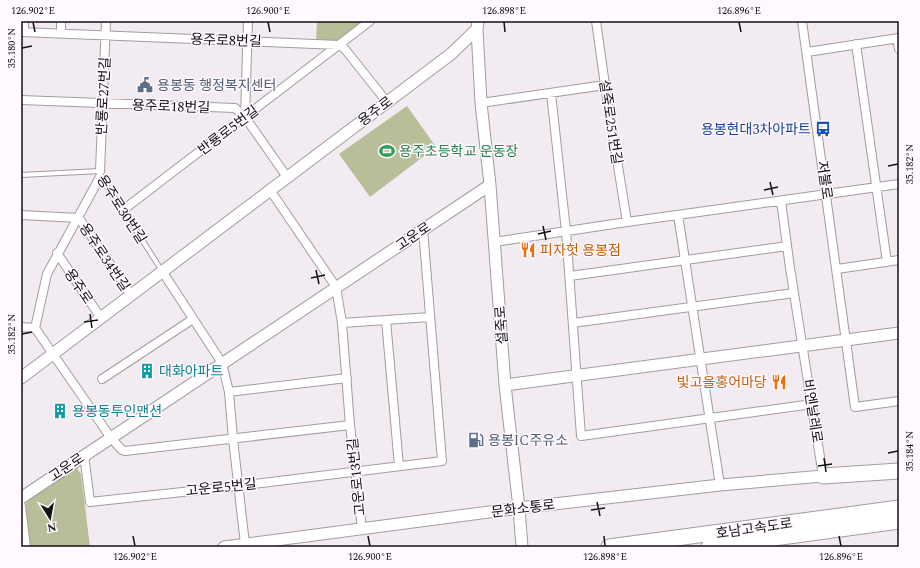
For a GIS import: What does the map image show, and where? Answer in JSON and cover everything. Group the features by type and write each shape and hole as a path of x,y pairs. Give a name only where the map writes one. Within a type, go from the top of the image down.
{"highway":[{"path":"823,476 899,471"},
{"name":"호남고속도로","path":"609,547 899,508"},
{"name":"호남고속도로","path":"708,547 899,521"}],"street":[{"name":"용주로8번길","path":"24,21 22,32 339,45"},
{"path":"61,21 61,33"},
{"name":"반룡로27번길","path":"100,174 106,21"},
{"path":"245,117 248,21"},
{"name":"반룡로5번길","path":"123,210 370,21"},
{"name":"설죽로251번길","path":"596,21 626,222"},
{"name":"저불로","path":"802,21 827,194 855,407 899,401"},
{"name":"용주로","path":"21,378 451,54 477,25"},
{"name":"설죽로","path":"477,25 481,103 490,185 505,385 522,547"},
{"path":"806,52 898,38 899,49"},
{"path":"856,44 887,262"},
{"path":"339,45 344,48 387,102"},
{"path":"481,103 605,85"},
{"path":"551,92 570,276 581,436 812,404"},
{"name":"용주로18번길","path":"21,100 235,108 245,117 287,177"},
{"path":"78,218 100,174"},
{"path":"494,242 899,184"},
{"name":"고운로","path":"21,498 84,454 490,185"},
{"path":"270,190 336,287"},
{"path":"570,276 787,246 781,201"},
{"name":"용주로34번길","path":"21,215 78,218"},
{"path":"678,215 720,485"},
{"name":"용주로34번길","path":"36,328 47,274 57,253 78,218"},
{"name":"용주로34번길","path":"78,218 131,295"},
{"name":"고운로5번길","path":"84,454 90,502 238,486 442,461 423,229"},
{"name":"비엔날레로","path":"787,246 823,476"},
{"name":"용주로","path":"57,253 101,318"},
{"path":"837,269 899,260"},
{"path":"162,271 222,363 229,392 245,544"},
{"name":"고운로13번길","path":"336,287 342,323 350,425 362,529"},
{"path":"573,323 794,293"},
{"path":"342,323 430,317"},
{"path":"102,379 193,319"},
{"path":"386,320 399,466"},
{"path":"21,327 36,328 110,438"},
{"path":"505,385 899,333"},
{"path":"229,392 347,378"},
{"name":"고운로13번길","path":"110,438 122,450 125,451 350,425"},
{"name":"문화소통로","path":"224,547 519,508 720,485 823,476"},
{"path":"21,506 26,547"}],"lane":[{"name":"용주로30번길","path":"21,174 100,174 162,271"}],"green space":[{"path":"317,21 364,21 337,42 316,41"},
{"name":"용주초등학교 운동장","path":"407,106 436,147 370,197 339,154"},
{"path":"76,467 81,474 90,547 30,547 25,508 28,497"}],"place":[{"name":"용봉동 행정복지센터","path":"145,85"},
{"name":"용봉현대3차아파트","path":"823,129"},
{"name":"용주초등학교 운동장","path":"387,151"},
{"name":"피자헛 용봉점","path":"528,250"},
{"name":"대화아파트","path":"147,371"},
{"name":"빛고을홍어마당","path":"779,382"},
{"name":"용봉동투인맨션","path":"60,411"},
{"name":"용봉IC주유소","path":"476,440"}]}
